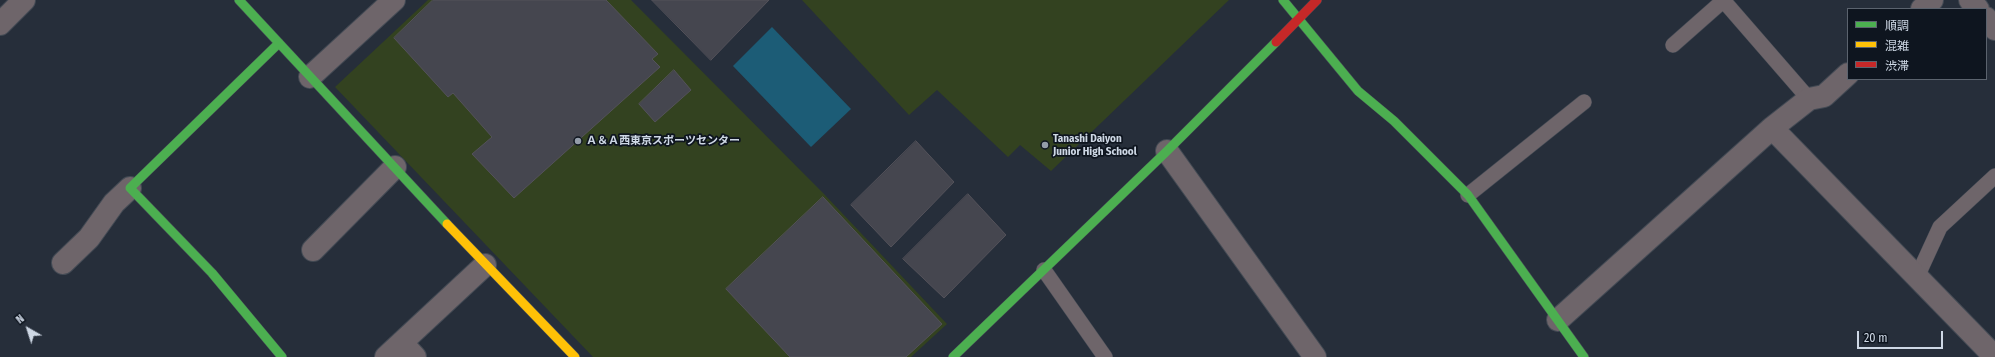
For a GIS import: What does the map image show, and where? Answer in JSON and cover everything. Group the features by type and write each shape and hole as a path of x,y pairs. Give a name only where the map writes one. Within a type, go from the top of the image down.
{"street":[{"path":"0,24 24,0"},
{"path":"239,0 485,265 575,357"},
{"path":"310,77 394,0"},
{"path":"1283,0 1358,91 1394,121 1468,195 1584,357"},
{"path":"953,357 1167,151 1317,0"},
{"path":"1923,8 1932,0"},
{"path":"1970,0 1977,8"},
{"path":"1987,19 1995,29"},
{"path":"63,263 89,238 114,203 279,43"},
{"path":"1558,320 1772,128 1809,99 1824,96 1847,75"},
{"path":"1772,128 1995,357"},
{"path":"1167,151 1315,357"},
{"path":"313,250 395,167"},
{"path":"130,188 212,273 282,357"},
{"path":"401,352 485,265"}],"lane":[{"path":"1673,46 1724,0 1809,99"},
{"path":"1468,195 1584,102"},
{"path":"1917,277 1940,227 1995,176"},
{"path":"1044,270 1105,357"}],"green space":[{"name":"Ａ＆Ａ西東京スポーツセンター","path":"428,0 631,0 824,194 947,324 911,357 593,357 335,87"},
{"path":"802,0 1229,0 1051,171 1020,145 1008,157 937,90 909,115"}],"water":[{"path":"772,27 851,109 811,147 733,66"}],"building":[{"path":"433,0 606,0 658,54 652,59 660,67 514,198 472,154 492,137 453,93 448,97 394,38"},
{"path":"652,0 769,0 711,60"},
{"path":"674,70 691,90 655,122 639,104"},
{"path":"916,141 954,182 891,247 851,205"},
{"path":"968,194 1006,235 944,298 903,259"},
{"path":"823,197 942,324 906,357 790,357 726,289"}],"traffic: fast":[{"path":"239,0 447,224"},
{"path":"1283,0 1358,91 1394,121 1468,195 1584,357"},
{"path":"953,357 1167,151 1276,42"},
{"path":"279,43 130,188 212,273 282,357"}],"traffic: slow":[{"path":"447,224 575,357"}],"traffic: jam":[{"path":"1276,42 1317,0"}],"place":[{"name":"Ａ＆Ａ西東京スポーツセンター","path":"578,141"},
{"name":"Tanashi Daiyon Junior High School","path":"1045,145"}]}
